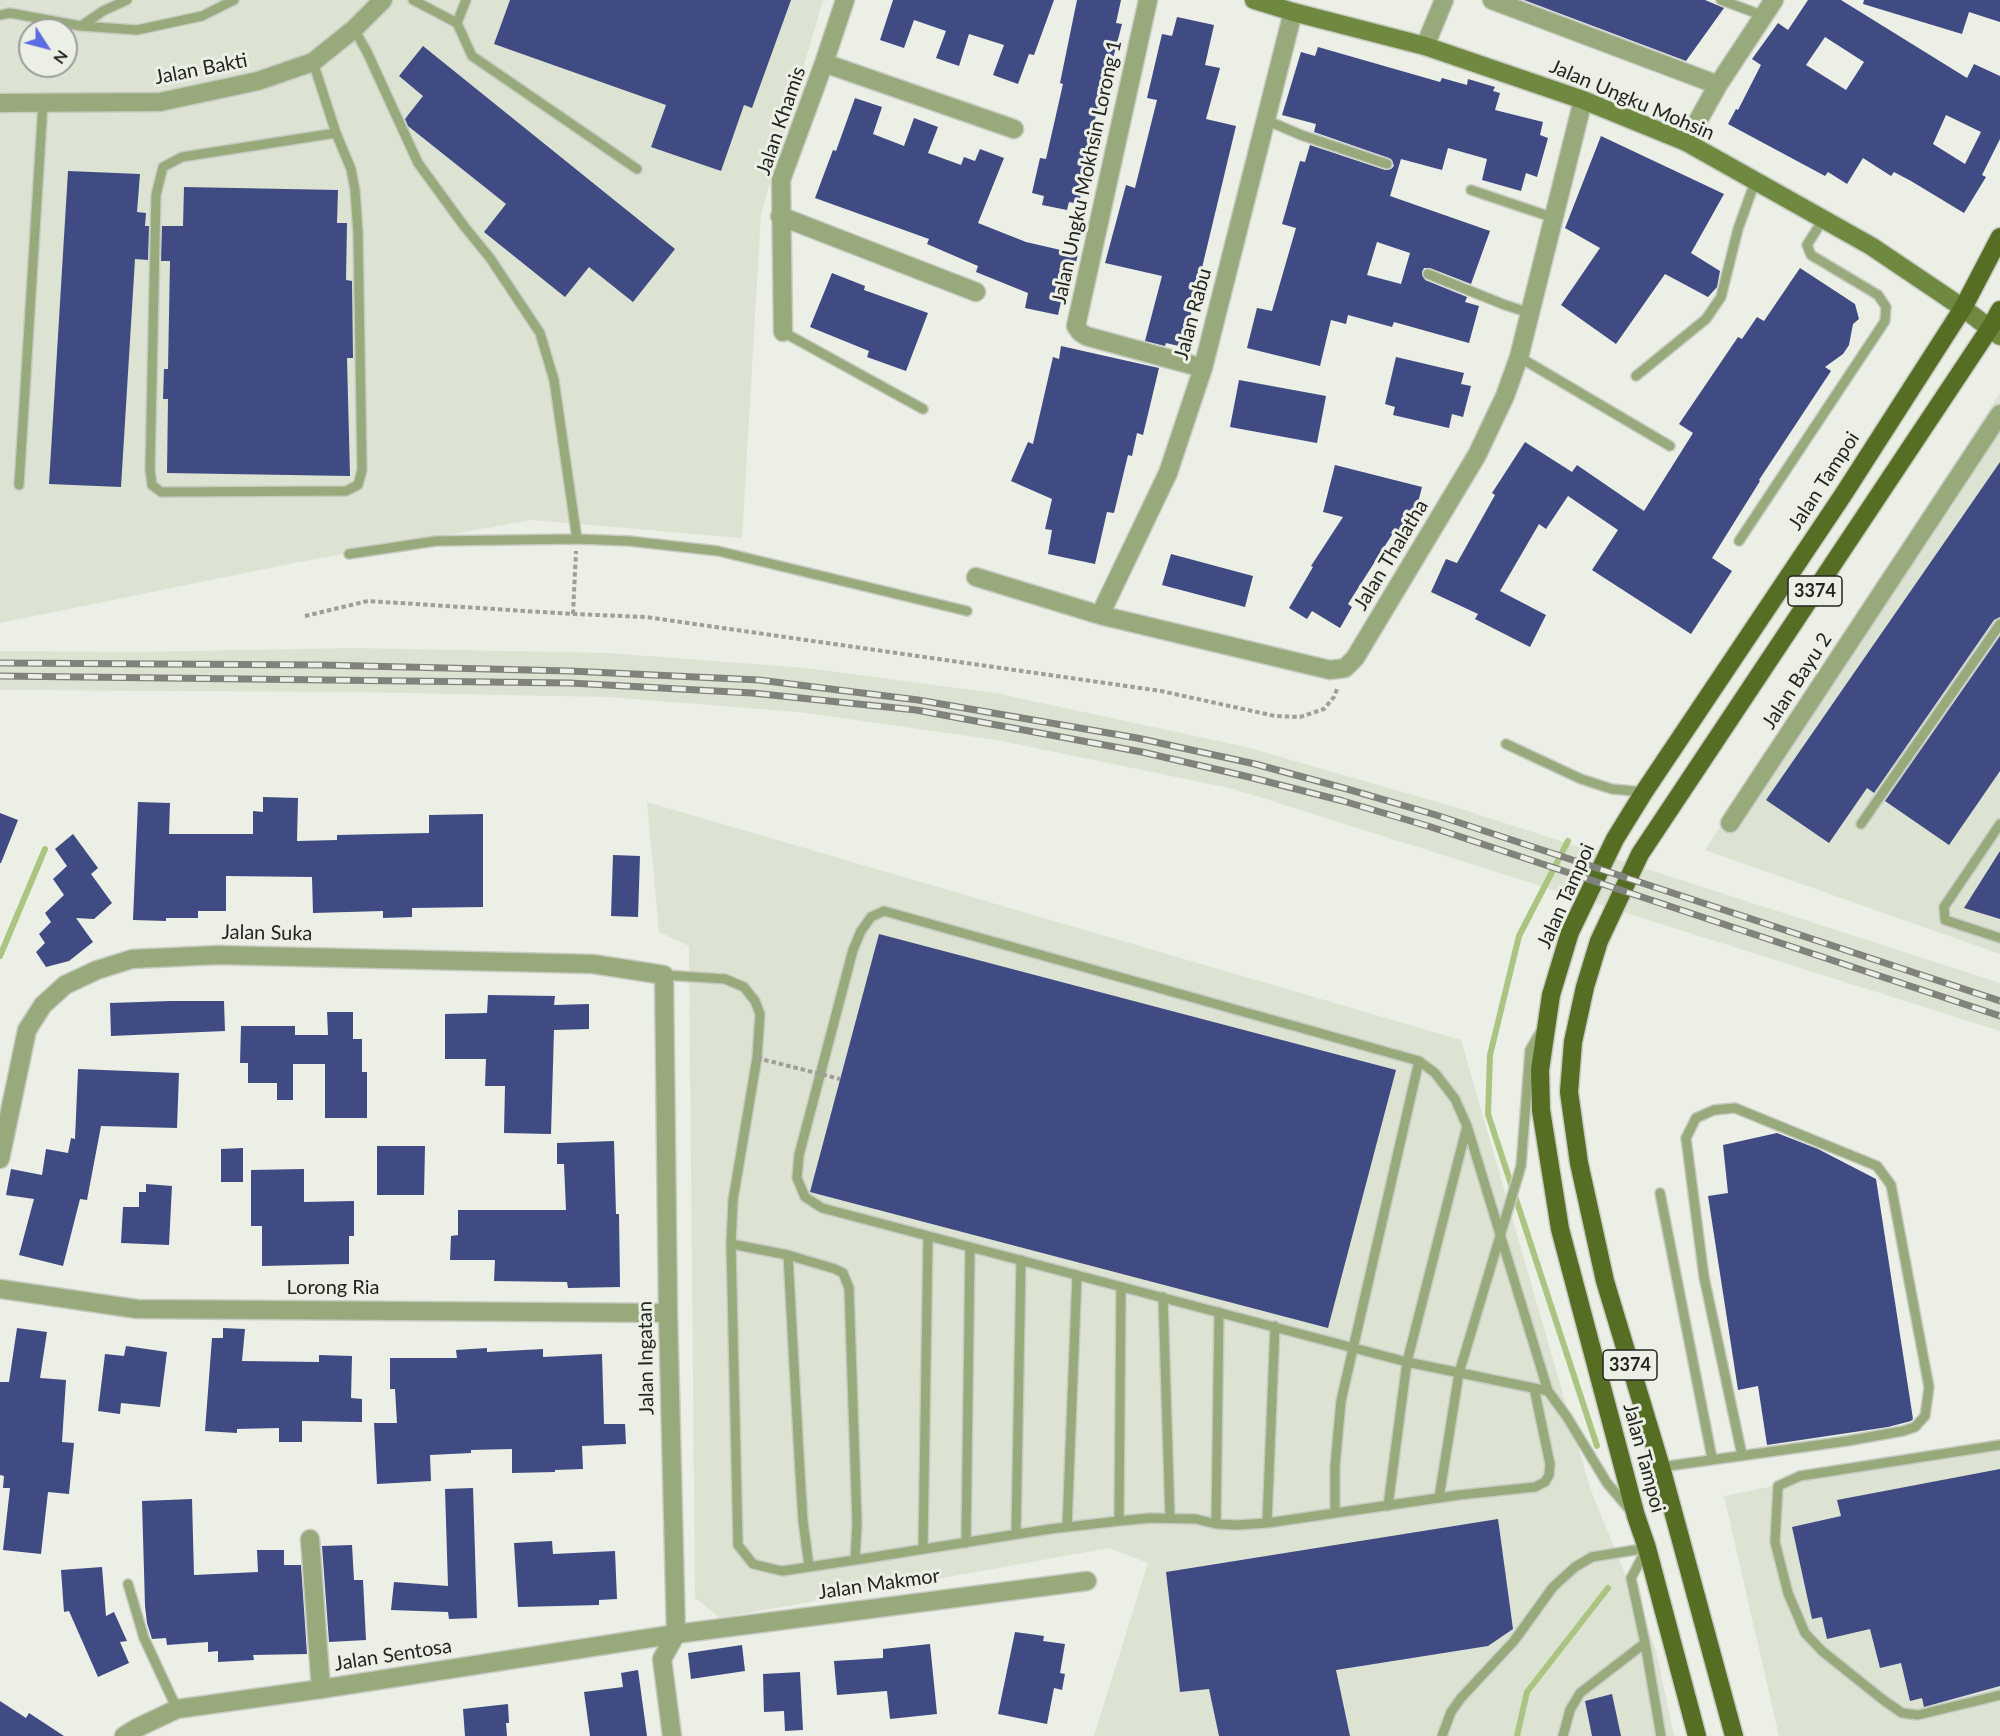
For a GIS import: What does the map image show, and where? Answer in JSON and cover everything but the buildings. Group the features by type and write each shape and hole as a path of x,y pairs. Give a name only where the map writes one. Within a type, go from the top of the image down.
{"main road":[{"name":"Jalan Tampoi","path":"1697,1736 1560,1229 1541,1110 1540,1070 1551,995 1570,932 1615,839 1843,495 1963,308 2000,237"},
{"name":"Jalan Tampoi","path":"1734,1736 1661,1467 1605,1281 1579,1163 1569,1092 1573,1042 1585,987 1599,941 1640,854 1995,332 2000,310"}],"street":[{"name":"Jalan Bakti","path":"0,103 160,102 258,81 313,62 354,29 383,0"},
{"name":"Jalan Khamis","path":"783,332 781,180 845,0"},
{"name":"Jalan Ungku Mokhsin Lorong 1","path":"1148,0 1076,326 1086,336 1203,368"},
{"name":"Jalan Ungku Mohsin","path":"1254,0 1425,46 1583,99 1686,142 1871,246 1995,332"},
{"path":"1425,46 1444,0"},
{"path":"1492,0 1718,85"},
{"path":"1686,142 1718,85 1774,0"},
{"name":"Jalan Rabu","path":"1100,615 1168,473 1203,368 1293,12"},
{"path":"824,63 1014,129"},
{"name":"Jalan Thalatha","path":"1346,668 1355,658 1477,455 1505,396 1519,357 1583,99"},
{"path":"780,216 976,292"},
{"name":"Jalan Bayu 2","path":"1730,823 2000,414"},
{"path":"976,577 1100,615 1330,670 1346,668"},
{"name":"Jalan Suka","path":"0,1159 27,1030 43,1005 65,985 97,970 132,959 218,955 593,964 664,975"},
{"name":"Jalan Ingatan","path":"664,975 668,1313 676,1634 662,1659 672,1736"},
{"name":"Lorong Ria","path":"0,1289 137,1309 668,1313"},
{"path":"310,1539 321,1689"},
{"name":"Jalan Makmor","path":"676,1634 1087,1581"},
{"name":"Jalan Sentosa","path":"123,1736 177,1709 676,1634"}],"lane":[{"path":"81,26 103,11 127,0"},
{"path":"0,15 10,13 81,26 137,30 202,16 234,0"},
{"path":"413,0 457,23 472,57 637,169"},
{"path":"457,23 466,0"},
{"path":"1721,0 1764,16"},
{"path":"354,29 367,52 418,163 490,258 540,333 554,380 577,539"},
{"path":"313,62 336,133 351,169 355,190 358,233 362,470 358,485 346,491 161,492 152,484 150,471 156,195 163,167 182,157 336,133"},
{"path":"19,485 43,104"},
{"path":"1266,120 1301,135 1387,164"},
{"path":"1636,376 1706,319 1721,297 1738,229 1755,182"},
{"path":"1471,190 1554,218"},
{"path":"1739,541 1885,321 1886,307 1878,295 1811,255 1807,245 1824,218"},
{"path":"1428,274 1504,305 1530,313"},
{"path":"783,332 923,409"},
{"path":"1519,357 1670,446"},
{"path":"349,554 436,541 577,539 629,541 718,551 967,611"},
{"path":"1861,824 2000,624"},
{"path":"1506,744 1591,782 1612,789 1644,792"},
{"path":"2000,824 1944,907 1945,920 2000,938"},
{"path":"1548,1391 1407,1362 822,1208 805,1197 797,1178 799,1155 853,950 861,931 871,917 884,911 1419,1061 1435,1073 1455,1099 1467,1126 1548,1391 1567,1417 1607,1483 1636,1516"},
{"path":"664,975 725,979 744,987 755,1001 760,1014 757,1058 733,1200 731,1244 738,1545 753,1564 782,1571 1016,1534 1119,1521 1170,1518 1196,1519 1216,1524 1267,1523 1439,1498 1535,1487 1545,1482 1549,1475 1550,1464 1534,1388"},
{"path":"1439,1498 1459,1373 1521,1166 1530,1050 1547,1022"},
{"path":"1335,1513 1335,1466 1341,1401 1419,1061"},
{"path":"1661,1467 1712,1458 1742,1455 1847,1441 1915,1427 1924,1416 1929,1387 1891,1185 1877,1166 1736,1108 1714,1110 1696,1118 1686,1138 1704,1277 1742,1455"},
{"path":"1388,1506 1407,1362 1467,1126"},
{"path":"1660,1193 1712,1458"},
{"path":"923,1549 928,1236"},
{"path":"731,1244 788,1255 835,1269 843,1273 849,1288 857,1523 855,1560"},
{"path":"966,1542 970,1247"},
{"path":"788,1255 801,1488 808,1567"},
{"path":"1016,1534 1021,1260"},
{"path":"1067,1527 1077,1275"},
{"path":"1119,1521 1121,1287"},
{"path":"1163,1297 1170,1518"},
{"path":"1216,1524 1219,1312"},
{"path":"1267,1523 1275,1326"},
{"path":"2000,1445 1800,1476 1779,1486 1775,1542 1788,1593 1805,1633 1822,1651 1902,1713 1918,1715 2000,1695"},
{"path":"1647,1548 1631,1578 1646,1643 1661,1736"},
{"path":"1442,1736 1451,1712 1461,1698 1515,1641 1553,1587 1568,1573 1592,1557 1647,1548"},
{"path":"128,1584 144,1638 177,1709"},
{"path":"1563,1736 1570,1710 1580,1693 1646,1643"}],"path":[{"path":"573,615 577,539"},
{"path":"305,616 368,601 573,615 646,616 1161,691 1275,716 1300,717 1324,710 1334,698 1346,668"},
{"path":"757,1058 840,1079"}],"shaded area":[{"path":"0,0 823,0 761,214 742,538 531,520 294,563 0,623"},
{"path":"2000,393 2000,954 1705,850"},
{"path":"353,648 608,653 806,668 995,693 1246,747 1455,807 2000,983 2000,1031 1234,789 997,740 799,712 608,697 353,692 0,690 0,651 138,652"},
{"path":"647,802 1461,1040 1590,1488 1656,1650 1674,1736 1094,1736 1148,1563 1109,1548 720,1618 695,1598 689,946 659,932"},
{"path":"2000,1440 2000,1736 1779,1736 1724,1496"}],"waterway":[{"path":"1568,841 1519,936 1490,1055 1488,1114 1597,1446"},
{"path":"0,956 45,849"},
{"path":"1517,1736 1527,1692 1608,1588"}],"railway":[{"path":"0,663 322,665 570,671 759,680 918,700 1137,738 1255,764 1347,789 1436,815 2000,1001"},
{"path":"0,676 570,683 752,693 916,710 1142,752 1343,801 1431,827 2000,1016"}]}
